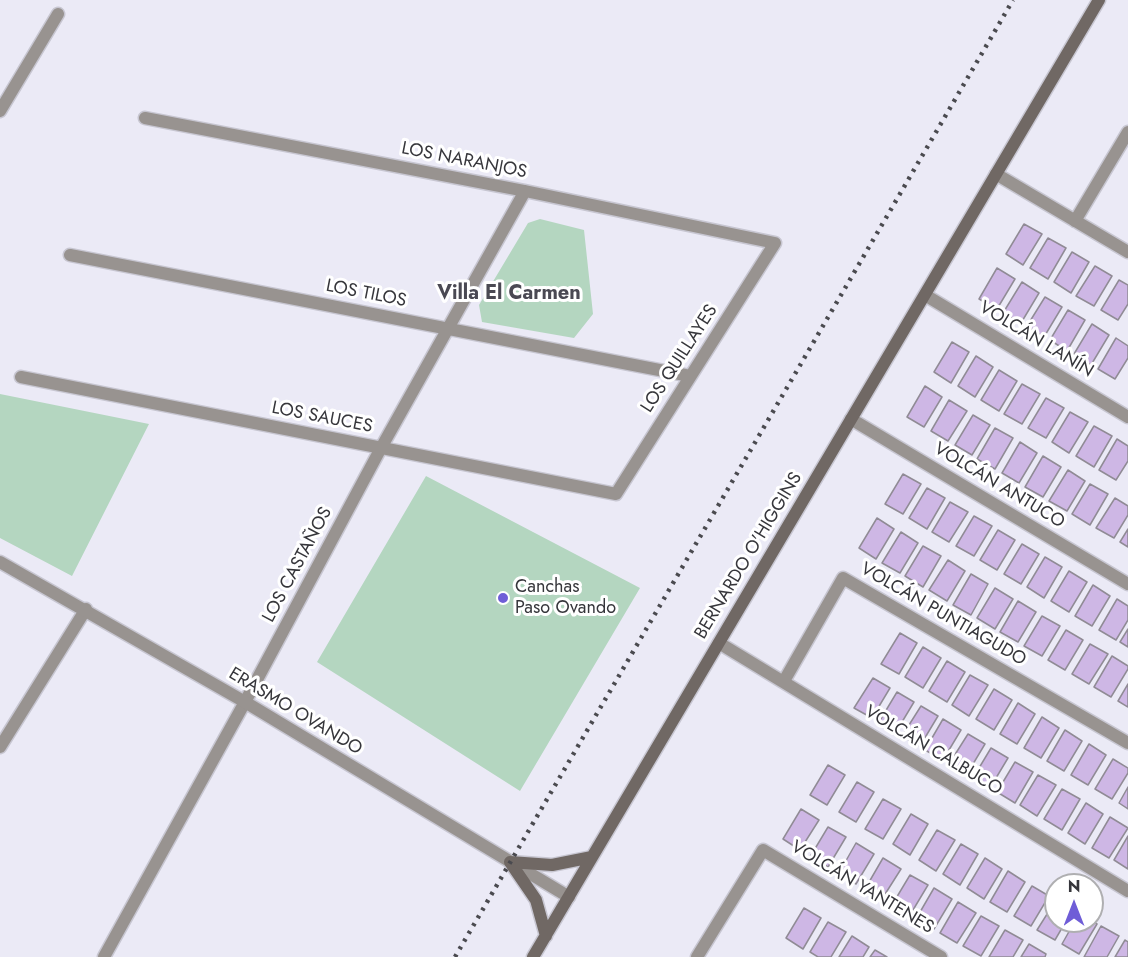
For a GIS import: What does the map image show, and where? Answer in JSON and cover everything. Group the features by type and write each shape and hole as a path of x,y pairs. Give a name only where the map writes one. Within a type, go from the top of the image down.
{"main road":[{"name":"BERNARDO O'HIGGINS","path":"533,957 1099,0"},
{"path":"510,862 552,865 592,857"},
{"path":"510,862 536,900 546,936"}],"street":[{"path":"0,111 58,14"},
{"name":"LOS NARANJOS","path":"145,118 525,191 775,243"},
{"path":"1075,221 1128,132"},
{"path":"996,174 1128,252"},
{"name":"LOS CASTAÑOS","path":"104,957 245,702 381,448 525,191"},
{"name":"LOS QUILLAYES","path":"616,494 775,243"},
{"name":"LOS TILOS","path":"70,255 690,376"},
{"name":"VOLCÁN LANÍN","path":"925,295 1128,417"},
{"name":"LOS SAUCES","path":"21,377 616,494"},
{"name":"VOLCÁN ANTUCO","path":"851,419 1128,584"},
{"name":"ERASMO OVANDO","path":"0,562 86,609 245,702 569,897"},
{"name":"VOLCÁN PUNTIAGUDO","path":"784,681 843,578 1128,743"},
{"path":"0,747 86,609"},
{"name":"VOLCÁN CALBUCO","path":"719,643 1128,891"},
{"name":"VOLCÁN YANTENES","path":"697,957 763,850 941,957"}],"green space":[{"path":"540,219 584,230 593,314 574,338 482,322 479,305 528,223"},
{"path":"0,394 149,424 72,576 0,538"},
{"path":"426,476 640,588 520,791 317,662"}],"building":[{"path":"1024,224 1042,234 1023,265 1006,254"},
{"path":"1048,238 1066,248 1048,279 1030,268"},
{"path":"1072,252 1089,262 1071,293 1054,282"},
{"path":"1095,266 1112,276 1094,306 1076,296"},
{"path":"997,268 1015,279 997,309 979,299"},
{"path":"1119,280 1128,285 1128,304 1118,320 1101,310"},
{"path":"1022,282 1039,293 1021,323 1003,313"},
{"path":"1045,297 1062,307 1044,337 1027,326"},
{"path":"1068,310 1085,320 1067,351 1050,340"},
{"path":"1092,324 1109,335 1091,365 1074,354"},
{"path":"1116,338 1128,346 1128,358 1115,379 1098,369"},
{"path":"952,342 969,352 951,383 934,372"},
{"path":"976,356 993,367 975,397 958,386"},
{"path":"999,370 1017,381 999,411 981,400"},
{"path":"1022,384 1040,394 1022,424 1004,414"},
{"path":"925,386 942,397 924,427 907,417"},
{"path":"1046,398 1064,408 1046,438 1028,428"},
{"path":"949,400 967,411 948,441 931,431"},
{"path":"1070,412 1088,422 1069,453 1052,442"},
{"path":"973,415 990,425 972,455 955,445"},
{"path":"1094,426 1112,436 1094,467 1076,456"},
{"path":"995,428 1013,438 995,469 977,459"},
{"path":"1117,439 1128,446 1128,461 1116,480 1099,470"},
{"path":"1020,442 1037,453 1019,483 1002,473"},
{"path":"1043,456 1061,467 1043,497 1025,487"},
{"path":"1068,470 1085,481 1067,511 1049,501"},
{"path":"903,474 921,484 903,514 885,504"},
{"path":"1090,484 1108,494 1090,525 1072,514"},
{"path":"927,488 945,498 927,529 909,518"},
{"path":"1115,498 1128,506 1128,515 1114,538 1096,528"},
{"path":"950,502 968,512 949,542 932,532"},
{"path":"974,516 992,526 974,556 956,546"},
{"path":"877,518 894,529 876,559 859,548"},
{"path":"1128,529 1128,547 1120,542"},
{"path":"998,530 1015,540 997,570 980,560"},
{"path":"901,532 918,543 900,573 882,563"},
{"path":"1022,544 1039,554 1021,584 1004,574"},
{"path":"923,546 941,556 923,587 905,576"},
{"path":"1045,557 1062,567 1044,598 1027,587"},
{"path":"948,560 965,571 947,601 929,590"},
{"path":"1069,571 1087,582 1069,612 1051,601"},
{"path":"971,574 988,584 971,615 953,605"},
{"path":"1093,585 1110,596 1092,626 1075,616"},
{"path":"995,588 1013,599 995,629 977,618"},
{"path":"1117,599 1128,606 1128,620 1116,640 1099,630"},
{"path":"1018,601 1036,612 1018,642 1000,632"},
{"path":"1042,616 1060,626 1042,656 1024,646"},
{"path":"1128,629 1128,647 1120,642"},
{"path":"1066,630 1083,640 1065,670 1048,660"},
{"path":"900,633 917,643 899,674 881,664"},
{"path":"1090,644 1108,654 1089,684 1072,674"},
{"path":"923,647 941,658 923,688 905,677"},
{"path":"1112,656 1128,666 1128,669 1111,697 1094,687"},
{"path":"947,661 965,672 947,702 929,691"},
{"path":"970,675 988,685 969,716 952,705"},
{"path":"873,678 890,688 872,718 854,708"},
{"path":"1128,684 1128,707 1118,701"},
{"path":"994,689 1012,700 994,730 976,719"},
{"path":"897,692 914,702 896,732 879,722"},
{"path":"1018,703 1035,714 1017,744 1000,734"},
{"path":"921,706 938,716 920,746 902,736"},
{"path":"1042,717 1059,728 1041,758 1024,748"},
{"path":"943,719 961,730 943,760 925,750"},
{"path":"1065,730 1082,741 1064,771 1047,761"},
{"path":"968,734 985,744 967,774 949,764"},
{"path":"1089,744 1106,755 1088,785 1071,775"},
{"path":"991,748 1008,758 990,788 973,778"},
{"path":"1113,759 1128,768 1128,773 1112,799 1095,789"},
{"path":"1015,762 1033,772 1015,803 997,792"},
{"path":"828,765 845,775 827,805 810,795"},
{"path":"1038,775 1056,785 1037,816 1020,805"},
{"path":"857,782 874,792 856,822 839,812"},
{"path":"1128,787 1128,809 1119,803"},
{"path":"1062,789 1080,799 1062,830 1044,819"},
{"path":"883,799 901,809 883,839 865,829"},
{"path":"1086,803 1103,814 1085,844 1068,833"},
{"path":"801,809 819,820 800,850 783,839"},
{"path":"911,814 928,824 910,855 893,844"},
{"path":"1110,817 1128,828 1109,858 1092,848"},
{"path":"828,827 846,837 828,867 810,857"},
{"path":"937,830 955,840 936,871 919,860"},
{"path":"1128,836 1128,869 1114,860"},
{"path":"856,843 874,854 856,884 839,873"},
{"path":"961,844 978,854 960,885 943,874"},
{"path":"883,858 901,869 882,899 865,889"},
{"path":"985,858 1002,869 984,899 967,888"},
{"path":"1008,871 1025,882 1007,912 990,902"},
{"path":"910,875 928,885 910,915 892,905"},
{"path":"1032,886 1044,893 1044,904 1031,926 1014,916"},
{"path":"934,888 952,899 934,929 916,919"},
{"path":"958,902 976,913 957,943 940,933"},
{"path":"804,908 821,918 803,949 786,938"},
{"path":"981,916 999,926 981,956 963,946"},
{"path":"1044,919 1044,933 1059,933 1055,940 1037,930"},
{"path":"828,922 846,932 831,957 818,957 810,952"},
{"path":"1104,928 1119,936 1107,957 1084,957 1097,933 1104,933"},
{"path":"1005,930 1023,940 1013,957 989,957"},
{"path":"1068,933 1092,933 1079,954 1062,944"},
{"path":"852,936 869,947 863,957 839,957"},
{"path":"1125,940 1128,942 1128,957 1115,957"},
{"path":"1029,944 1046,954 1045,957 1021,957"},
{"path":"875,950 887,957 870,957"}],"railway":[{"path":"455,957 1013,0"}],"place":[{"name":"Canchas Paso Ovando","path":"503,598"}],"district":[{"name":"Villa El Carmen","path":"509,294"}]}
